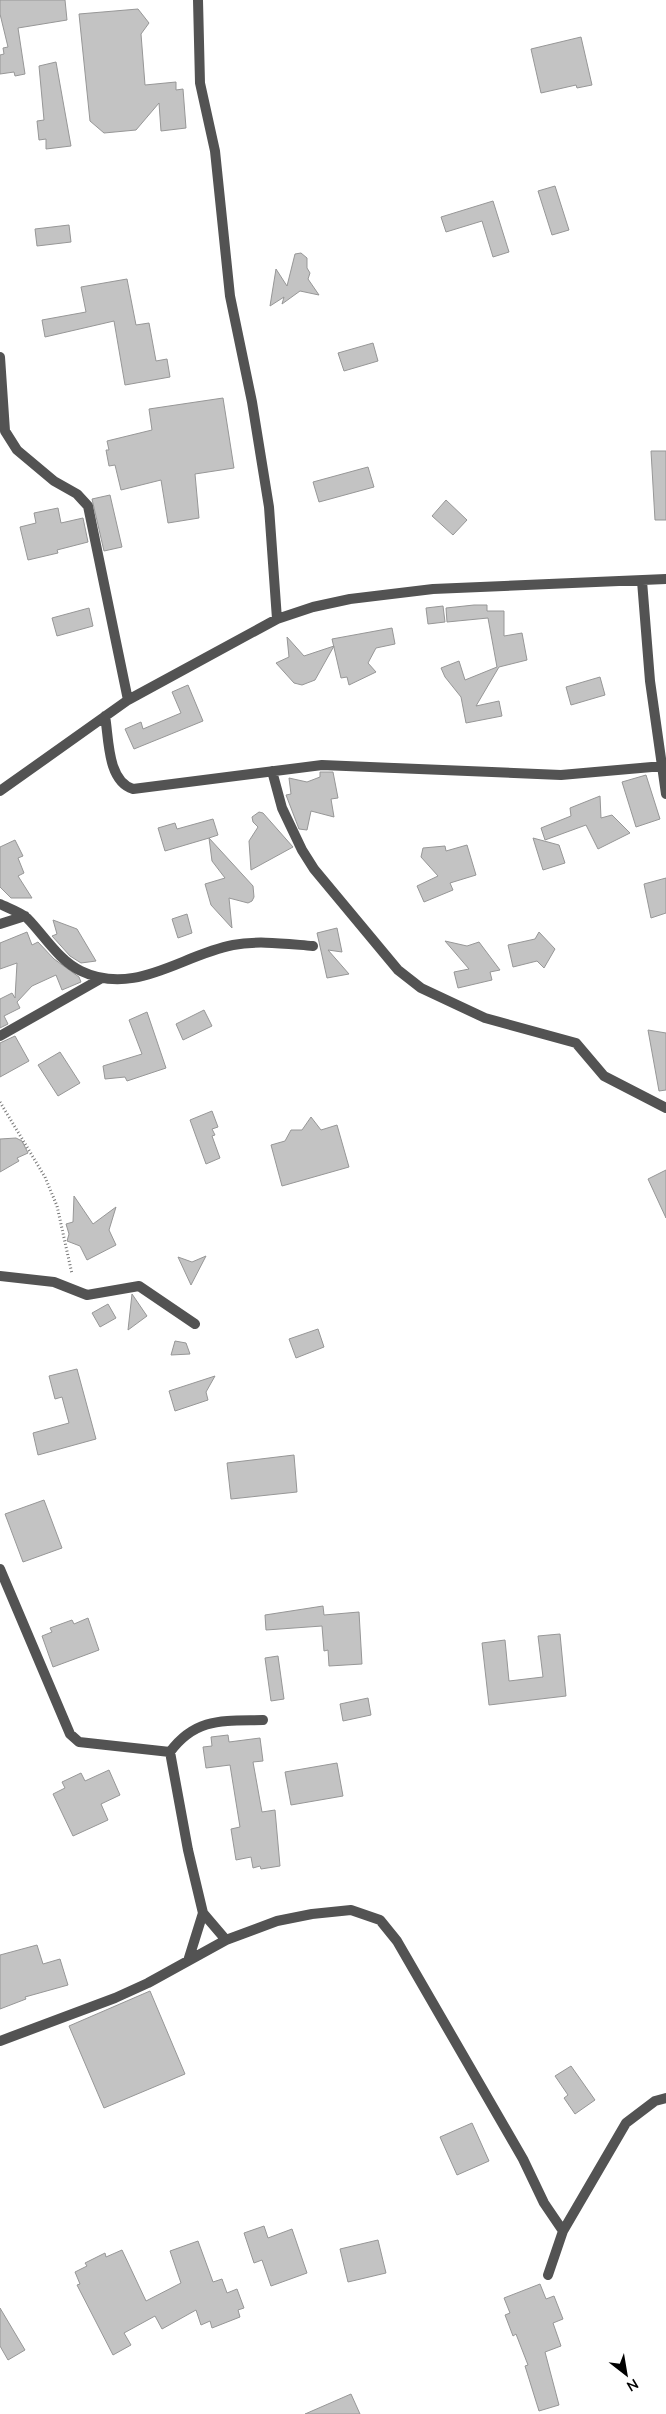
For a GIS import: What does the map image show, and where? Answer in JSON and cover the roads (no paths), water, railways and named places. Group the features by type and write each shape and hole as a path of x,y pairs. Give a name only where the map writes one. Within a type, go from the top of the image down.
{"street":[{"path":"198,0 200,84 215,152 230,296 252,402 269,507 278,619"},
{"path":"0,357 5,431 17,450 54,480 77,494 88,506 128,700"},
{"path":"0,792 128,700 278,619 313,607 401,592 666,579"},
{"path":"642,581 650,681 664,766 666,794"},
{"path":"105,716 114,772 125,787 133,789 322,765 561,774 664,766"},
{"path":"272,771 282,808 302,850 314,868 398,970 421,988 484,1018 576,1043 604,1076 666,1108"},
{"path":"0,904 25,916 63,958 80,971 102,978 142,978 200,954 235,944 276,943 313,946"},
{"path":"0,924 25,916"},
{"path":"0,1036 102,978"},
{"path":"0,1276 54,1282 76,1292 95,1295 119,1288 139,1286 195,1324"},
{"path":"0,1569 70,1734 74,1739 79,1742 170,1752"},
{"path":"170,1752 187,1733 199,1726 221,1721 264,1720"},
{"path":"170,1752 188,1850 203,1913 226,1940"},
{"path":"0,2041 115,1998 226,1940 277,1921 332,1911 350,1910 380,1920 398,1941 523,2159 544,2203 562,2231"},
{"path":"188,1961 203,1913"},
{"path":"548,2275 562,2231 626,2123 655,2101 666,2098"}]}
